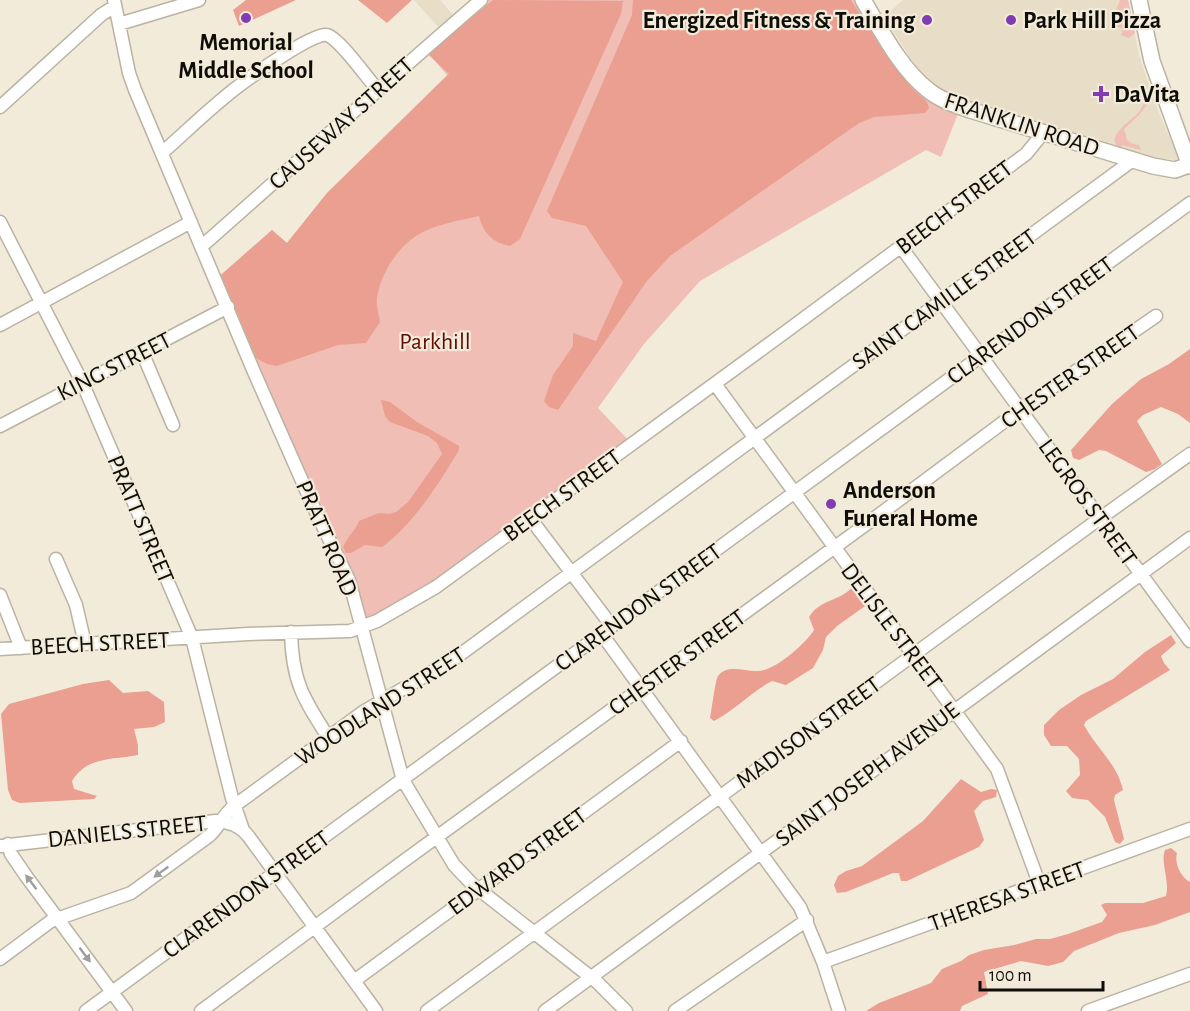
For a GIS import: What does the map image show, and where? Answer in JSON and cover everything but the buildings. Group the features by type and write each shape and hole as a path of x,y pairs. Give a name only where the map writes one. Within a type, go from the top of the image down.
{"main road":[{"name":"FRANKLIN ROAD","path":"863,0 906,66 928,90 941,98 970,110 1133,160 1175,170 1190,166"},
{"path":"1139,0 1152,62 1190,166"}],"street":[{"path":"119,24 199,0"},
{"name":"CAUSEWAY STREET","path":"202,246 377,89 481,0"},
{"path":"0,107 114,3"},
{"name":"PRATT ROAD","path":"114,3 132,82 314,508 349,580 403,780 459,872 591,977 626,1011"},
{"path":"163,152 238,86 316,36 326,34 333,39 346,51 377,89"},
{"name":"BEECH STREET","path":"0,649 291,632 350,631 395,612 436,587 901,247 1026,154 1044,132"},
{"name":"SAINT CAMILLE STREET","path":"755,437 1133,160"},
{"name":"CLARENDON STREET","path":"86,1011 1190,203"},
{"name":"PRATT STREET","path":"0,222 82,382 192,638 234,806 243,830"},
{"path":"0,325 191,222"},
{"name":"LEGROS STREET","path":"901,247 1021,409 1098,519 1190,641"},
{"name":"KING STREET","path":"0,426 228,307"},
{"name":"CHESTER STREET","path":"201,1011 1021,409 1155,316"},
{"path":"142,352 173,425"},
{"name":"DELISLE STREET","path":"715,384 997,769 1039,883"},
{"name":"WOODLAND STREET","path":"0,959 48,922 131,894 218,828 223,816 234,806 328,737 382,700 447,663 755,437"},
{"name":"MADISON STREET","path":"427,1011 1190,454"},
{"path":"530,518 611,625"},
{"name":"SAINT JOSEPH AVENUE","path":"545,1011 1190,538"},
{"path":"56,559 76,605 85,644"},
{"path":"0,595 21,648"},
{"path":"291,632 291,659 296,678 304,699 328,737"},
{"path":"601,633 800,906 824,962 839,1011"},
{"name":"EDWARD STREET","path":"354,981 681,741"},
{"name":"DANIELS STREET","path":"4,845 229,822 243,830 376,1011"},
{"path":"177,826 191,836 193,841 190,851"},
{"name":"THERESA STREET","path":"824,962 1190,829"},
{"path":"4,845 126,1011"},
{"path":"675,1011 807,920"},
{"path":"1088,1011 1190,974"}],"shaded area":[{"name":"Memorial Middle School","path":"246,0 296,0 239,26 233,10"},
{"name":"Memorial Middle School","path":"358,0 412,0 387,23"},
{"path":"414,0 440,0 453,15 438,27"},
{"path":"493,0 623,1 621,14 520,239 510,246 494,240 486,232 479,216 447,223 423,232 409,241 390,263 377,298 380,322 366,343 338,345 277,366 256,358 221,275 272,230 287,243 327,193 449,74 427,53"},
{"path":"633,0 851,0 895,66 929,108 925,113 874,117 859,123 670,256 647,281 558,410 549,407 544,401 553,375 573,346 573,333 596,341 623,282 586,226 552,218 547,211 632,15"},
{"path":"903,0 1128,0 1139,55 1157,108 1178,157 1176,160 1149,157 974,104 946,92 934,85 913,62 884,17"},
{"path":"1190,349 1190,423 1178,414 1161,407 1143,415 1137,421 1162,464 1146,472 1106,451 1099,450 1079,460 1073,458 1071,450 1112,404 1141,379 1169,364"},
{"path":"381,400 390,402 417,422 459,446 459,450 425,503 393,538 382,547 365,545 351,553 346,553 343,547 359,521 379,513 396,512 408,502 442,454 437,443 428,436 390,422 385,416"},
{"path":"854,585 860,589 868,604 837,626 826,637 823,650 813,668 786,685 772,681 722,717 714,721 710,718 717,679 722,672 731,669 765,670 781,661 797,649 814,630 809,617 814,611"},
{"path":"1171,635 1176,643 1161,656 1170,670 1086,721 1084,725 1120,780 1123,790 1115,795 1114,800 1124,839 1120,844 1115,842 1105,817 1088,800 1072,798 1066,791 1080,775 1079,759 1067,746 1051,746 1044,735 1044,725 1059,710 1081,695 1113,679 1145,652"},
{"path":"109,680 123,693 148,691 164,702 165,722 154,727 134,729 138,755 101,760 78,773 72,781 74,789 97,796 94,799 20,803 12,800 8,790 1,714 9,704 83,684"},
{"path":"961,779 981,792 997,790 996,797 983,801 974,811 984,840 979,847 907,881 901,881 899,873 893,873 846,892 837,893 834,885 838,876 862,866 923,821"},
{"path":"1171,848 1177,853 1176,861 1179,870 1190,882 1190,912 1155,925 1119,933 1074,951 1063,962 1048,966 1021,961 984,972 988,994 962,1006 960,1011 866,1011 879,1003 931,983 942,969 969,955 1036,939 1050,939 1102,922 1107,915 1101,905 1105,903 1143,903 1166,896 1164,855 1165,850"}],"green space":[{"name":"Parkhill","path":"481,0 863,0 902,62 961,106 941,157 926,150 700,281 644,344 598,408 632,444 377,621 359,618 216,279 272,230 287,243 327,193 447,75 424,49"},
{"path":"1119,0 1128,0 1135,33 1129,38 1121,35 1123,29 1110,23"},
{"path":"1150,90 1153,97 1124,129 1127,140 1139,145 1141,150 1122,145 1121,149 1116,145 1117,134 1139,112"}],"place":[{"name":"Memorial Middle School","path":"246,18"},
{"name":"Energized Fitness & Training","path":"927,20"},
{"name":"Park Hill Pizza","path":"1011,20"},
{"name":"DaVita","path":"1101,94"},
{"name":"Anderson Funeral Home","path":"831,504"}]}
